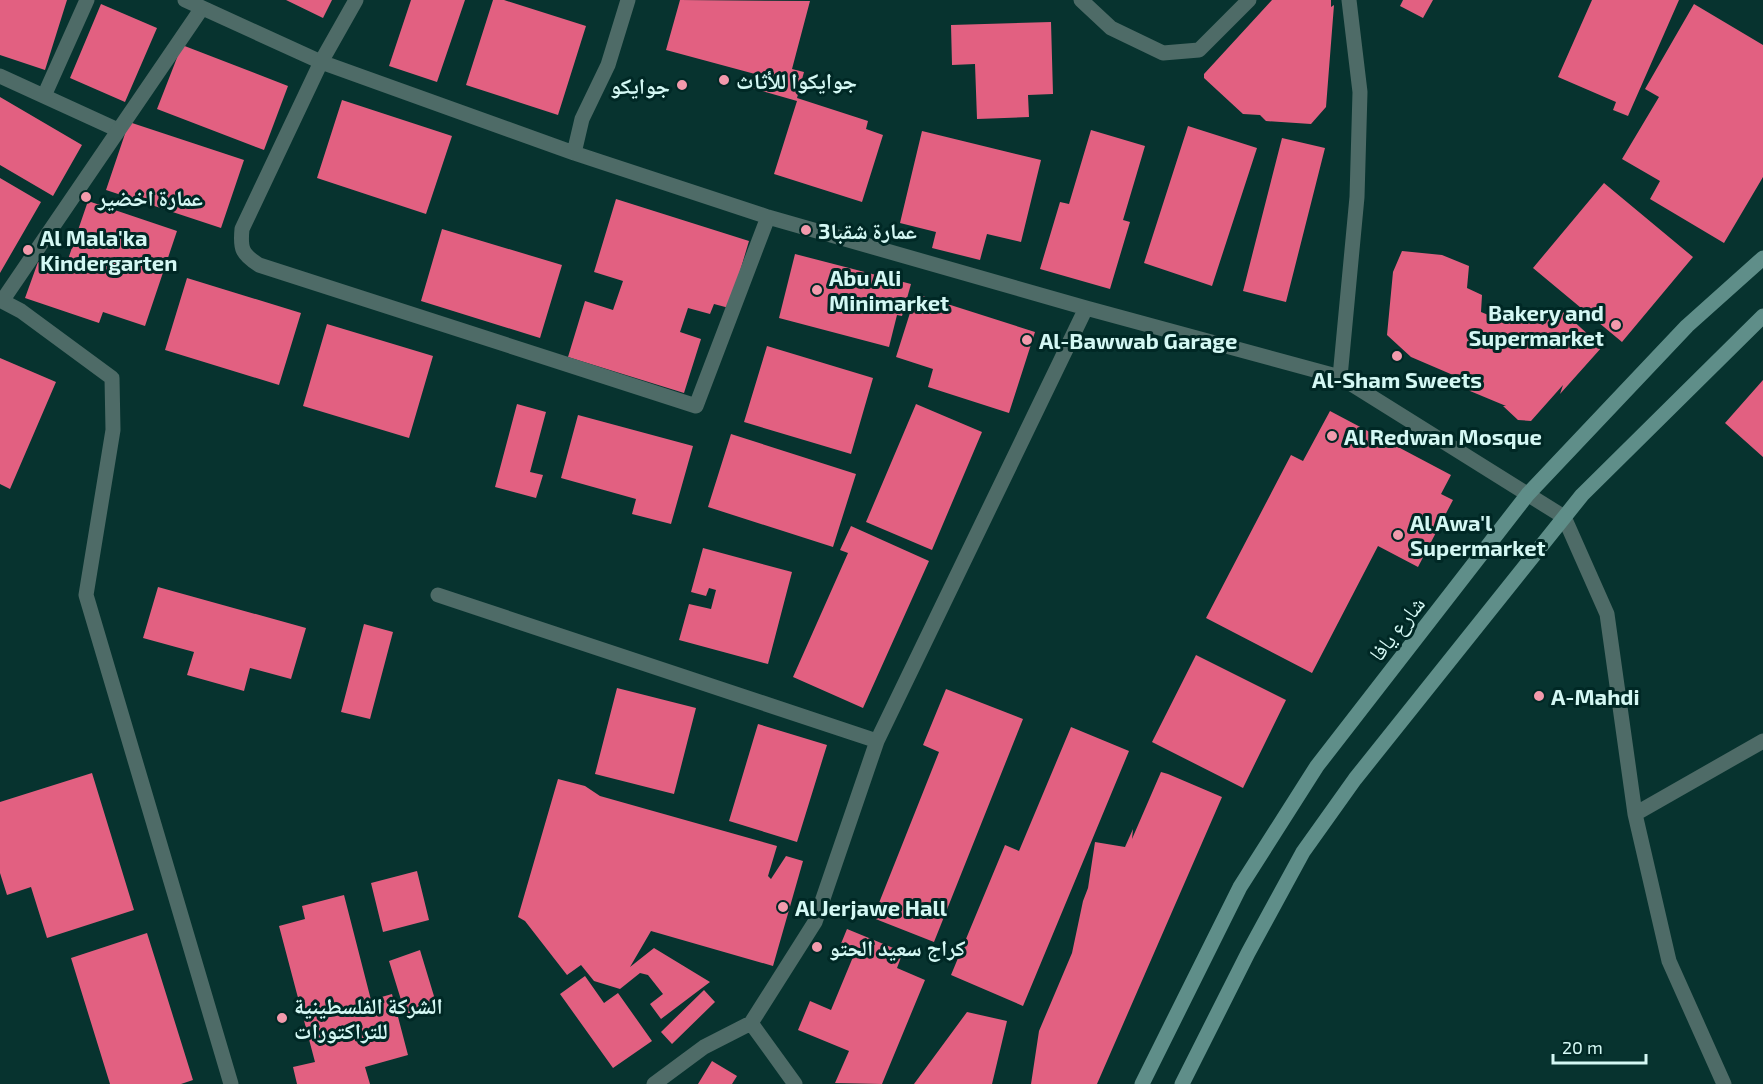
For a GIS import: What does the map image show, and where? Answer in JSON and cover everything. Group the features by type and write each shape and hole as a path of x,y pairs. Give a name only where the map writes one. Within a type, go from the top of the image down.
{"main road":[{"name":"شارع يافا","path":"1142,1084 1240,886 1317,766 1528,494 1687,326 1763,258"},
{"path":"1182,1084 1248,953 1304,852 1355,779 1582,495 1763,316"}],"street":[{"path":"44,96 87,0"},
{"path":"185,0 321,62 574,153 768,217 1086,308 1340,377 1564,517 1607,614 1635,814 1669,962 1724,1084"},
{"path":"357,0 321,62 242,229 240,242 245,256 259,265 696,406 768,217"},
{"path":"574,153 582,118 608,65 628,0"},
{"path":"1081,0 1112,28 1163,53 1200,50 1249,0"},
{"path":"1340,377 1357,197 1360,92 1349,0"},
{"path":"202,8 1,301 21,311 112,378 113,430 86,595 231,1084"},
{"path":"0,76 118,130"},
{"path":"654,1084 704,1047 751,1023 815,922 877,741 1086,308"},
{"path":"438,595 877,741"},
{"path":"1635,814 1763,741"},
{"path":"751,1023 795,1084"}],"building":[{"path":"0,0 67,0 45,70 0,55"},
{"path":"286,0 332,0 323,18"},
{"path":"411,0 465,0 437,82 389,66"},
{"path":"493,0 504,0 586,26 558,115 466,85"},
{"path":"680,0 810,1 792,69 804,72 797,98 868,121 866,129 883,135 862,202 774,174 797,101 751,88 755,74 666,50"},
{"path":"1272,0 1331,0 1331,7 1334,5 1326,107 1311,124 1266,121 1260,115 1243,114 1204,78 1204,74"},
{"path":"1403,0 1433,0 1423,18 1400,6"},
{"path":"1592,0 1679,0 1628,116 1613,110 1616,102 1558,77"},
{"path":"101,4 157,28 125,102 70,78"},
{"path":"1694,4 1763,45 1763,177 1724,243 1650,199 1660,181 1622,159 1659,97 1645,89"},
{"path":"1051,22 1053,94 1028,95 1029,117 977,119 975,64 952,65 951,25"},
{"path":"182,45 288,86 264,150 157,109"},
{"path":"0,97 82,145 53,196 0,165"},
{"path":"342,100 452,136 426,214 317,178"},
{"path":"129,122 244,160 221,228 106,190"},
{"path":"1188,126 1257,148 1212,286 1144,263"},
{"path":"1091,130 1145,146 1123,220 1130,222 1110,289 1040,269 1060,202 1069,204"},
{"path":"922,131 1041,160 1021,242 987,234 980,260 932,248 936,232 900,223"},
{"path":"1282,138 1325,148 1286,302 1243,291"},
{"path":"0,178 41,202 0,273"},
{"path":"1604,183 1693,257 1622,342 1533,268"},
{"path":"616,199 749,241 729,308 714,304 710,314 688,308 680,332 701,339 684,393 568,357 585,301 613,310 623,281 594,272"},
{"path":"88,201 177,231 145,326 103,312 99,323 25,298 38,262 64,271"},
{"path":"442,229 562,265 540,338 421,301"},
{"path":"1402,251 1442,255 1469,266 1467,288 1482,295 1481,312 1503,321 1512,312 1543,325 1559,308 1602,347 1560,394 1563,385 1531,421 1518,420 1503,406 1506,406 1470,391 1453,375 1411,357 1387,335 1393,272"},
{"path":"795,254 911,284 902,316 897,315 889,347 779,318"},
{"path":"187,278 301,313 279,385 165,350"},
{"path":"916,294 1035,332 1009,413 928,387 933,369 896,357"},
{"path":"327,324 433,356 409,438 303,406"},
{"path":"767,346 873,378 851,454 744,422"},
{"path":"0,358 56,382 10,489 0,484"},
{"path":"1763,380 1763,457 1725,423"},
{"path":"517,404 546,412 530,472 543,475 536,498 495,487"},
{"path":"916,404 982,432 932,550 866,522"},
{"path":"1330,411 1451,475 1441,494 1453,500 1418,567 1378,546 1312,673 1206,618 1291,455 1303,461"},
{"path":"578,415 693,446 671,524 632,514 636,499 561,478"},
{"path":"731,434 856,474 833,547 708,507"},
{"path":"851,526 929,561 863,708 793,677 848,553 840,550"},
{"path":"703,548 792,572 768,664 679,640 689,604 711,609 716,590 709,588 706,596 691,592"},
{"path":"158,587 306,628 291,679 250,668 244,691 187,675 194,652 143,638"},
{"path":"364,624 393,632 370,719 341,712"},
{"path":"1196,655 1286,700 1243,788 1152,742"},
{"path":"617,688 696,708 674,794 595,774"},
{"path":"946,689 1023,719 934,942 873,918 939,752 923,745"},
{"path":"758,724 827,745 797,842 729,821"},
{"path":"1071,727 1129,751 1023,1006 951,975 1005,845 1019,851"},
{"path":"1161,772 1222,797 1097,1084 1031,1084 1039,1031 1072,953 1088,888 1095,842 1125,847 1133,829 1132,839"},
{"path":"92,773 134,910 47,938 31,887 7,895 0,873 0,802"},
{"path":"558,779 585,786 600,796 777,846 768,876 771,879 786,856 803,861 773,966 651,931 630,967 654,948 710,982 661,1019 650,1004 663,994 648,975 640,973 620,989 594,981 581,965 567,975 525,921 518,917"},
{"path":"417,871 429,920 383,932 371,883"},
{"path":"344,895 371,1000 392,994 408,1055 365,1067 370,1084 297,1084 293,1067 315,1062 279,926 305,919 302,906"},
{"path":"847,929 903,952 897,968 925,980 882,1084 835,1083 849,1051 798,1030 810,1001 831,1010 853,957 838,951"},
{"path":"147,933 193,1080 181,1084 110,1084 71,958"},
{"path":"420,950 437,1006 406,1016 389,961"},
{"path":"585,976 604,1003 618,993 652,1041 613,1068 560,994"},
{"path":"704,990 715,1002 672,1044 661,1032"},
{"path":"967,1012 1007,1021 992,1084 914,1084"},
{"path":"712,1061 737,1076 732,1084 698,1084"}],"place":[{"name":"جوايكوا للأثاث","path":"724,80"},
{"name":"جوايكو","path":"682,85"},
{"name":"عمارة اخضير","path":"86,197"},
{"name":"عمارة شقبا3","path":"806,230"},
{"name":"Al Mala'ka Kindergarten","path":"28,250"},
{"name":"Abu Ali Minimarket","path":"817,290"},
{"name":"Bakery and Supermarket","path":"1616,325"},
{"name":"Al-Bawwab Garage","path":"1027,340"},
{"name":"Al-Sham Sweets","path":"1397,356"},
{"name":"Al Redwan Mosque","path":"1332,436"},
{"name":"Al Awa'l Supermarket","path":"1398,535"},
{"name":"A-Mahdi","path":"1539,696"},
{"name":"Al Jerjawe Hall","path":"783,907"},
{"name":"كراج سعيد الحتو","path":"817,947"},
{"name":"الشركة الفلسطينية للتراكتورات","path":"282,1018"}]}
